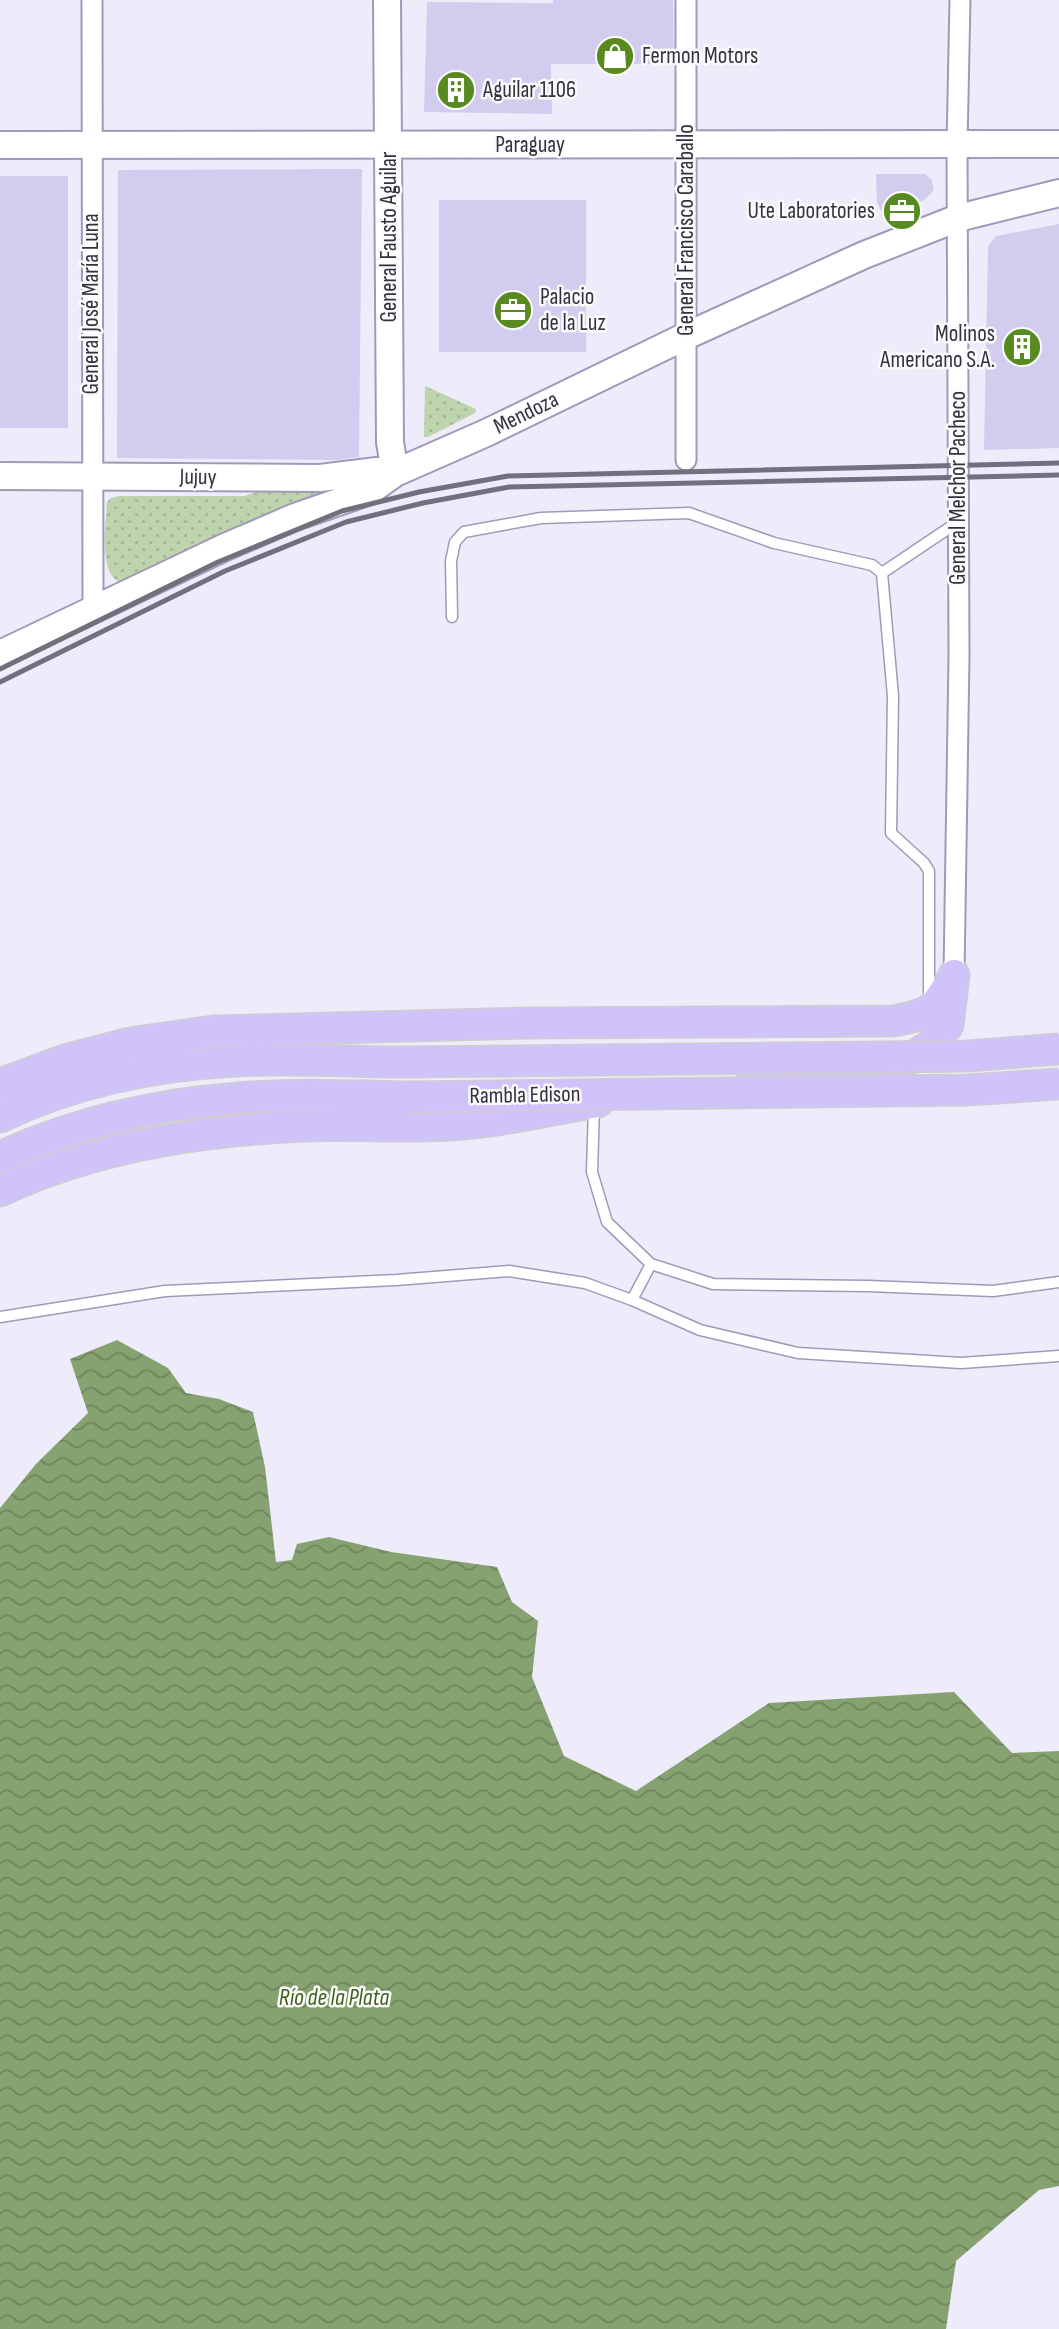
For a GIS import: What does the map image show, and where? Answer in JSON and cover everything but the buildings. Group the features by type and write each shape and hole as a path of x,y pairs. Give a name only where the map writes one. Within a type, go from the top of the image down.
{"main road":[{"path":"0,1084 65,1060 130,1043 214,1031 528,1023 893,1021 922,1015 939,1003 954,975"},
{"path":"0,1191 33,1176 88,1158 162,1141 226,1132 302,1126 461,1124 509,1120 594,1103 903,1063 934,1043 948,1025 954,975"},
{"name":"Rambla Edison","path":"0,1117 52,1094 91,1083 180,1067 237,1061 408,1062 967,1056 1059,1049"},
{"name":"Rambla Edison","path":"0,1157 50,1137 100,1122 177,1105 239,1097 967,1090 1059,1084"}],"street":[{"name":"General José María Luna","path":"92,0 93,608"},
{"name":"General Fausto Aguilar","path":"387,0 390,442 395,473"},
{"name":"General Francisco Caraballo","path":"686,0 686,460"},
{"name":"General Melchor Pacheco","path":"954,975 958,522 957,145 960,0"},
{"name":"Paraguay","path":"0,145 1059,144"},
{"name":"Mendoza","path":"0,654 93,608 259,533 370,491 395,473 864,255 958,218 1059,193"},
{"name":"Jujuy","path":"0,476 320,478 377,471 395,473"}],"lane":[{"path":"452,617 451,561 455,542 464,532 541,518 689,513 774,544 872,565 881,573 893,696 891,833 924,863 929,871 929,1010"},
{"path":"881,573 958,522"},
{"path":"594,1103 592,1172 607,1222 652,1264 713,1284 993,1291 1059,1282"},
{"path":"632,1300 652,1264"},
{"path":"0,1317 165,1291 509,1271 585,1283 700,1330 797,1353 961,1363 1059,1356"}],"shaded area":[{"path":"425,386 476,409 475,413 424,437"},
{"path":"322,488 318,496 124,584 115,580 110,572 106,561 105,536 107,502 111,498 244,496 266,489"}],"water":[{"name":"Río de la Plata","path":"117,1340 168,1368 186,1393 219,1399 253,1412 265,1467 276,1562 292,1560 297,1544 329,1537 391,1552 497,1567 512,1602 538,1621 532,1677 564,1756 636,1791 769,1703 954,1692 1012,1753 1059,1751 1059,2186 1039,2190 956,2261 946,2329 0,2329 0,1508 36,1464 88,1413 70,1359"}],"railway":[{"path":"0,669 218,562 342,511 419,492 508,476 1059,463"},
{"path":"0,682 225,571 346,522 423,503 509,487 1059,475"}],"place":[{"name":"Fermon Motors","path":"615,56"},
{"name":"Aguilar 1106","path":"456,90"},
{"name":"Ute Laboratories","path":"902,211"},
{"name":"Palacio de la Luz","path":"513,310"},
{"name":"Molinos Americano S.A.","path":"1022,347"}]}
